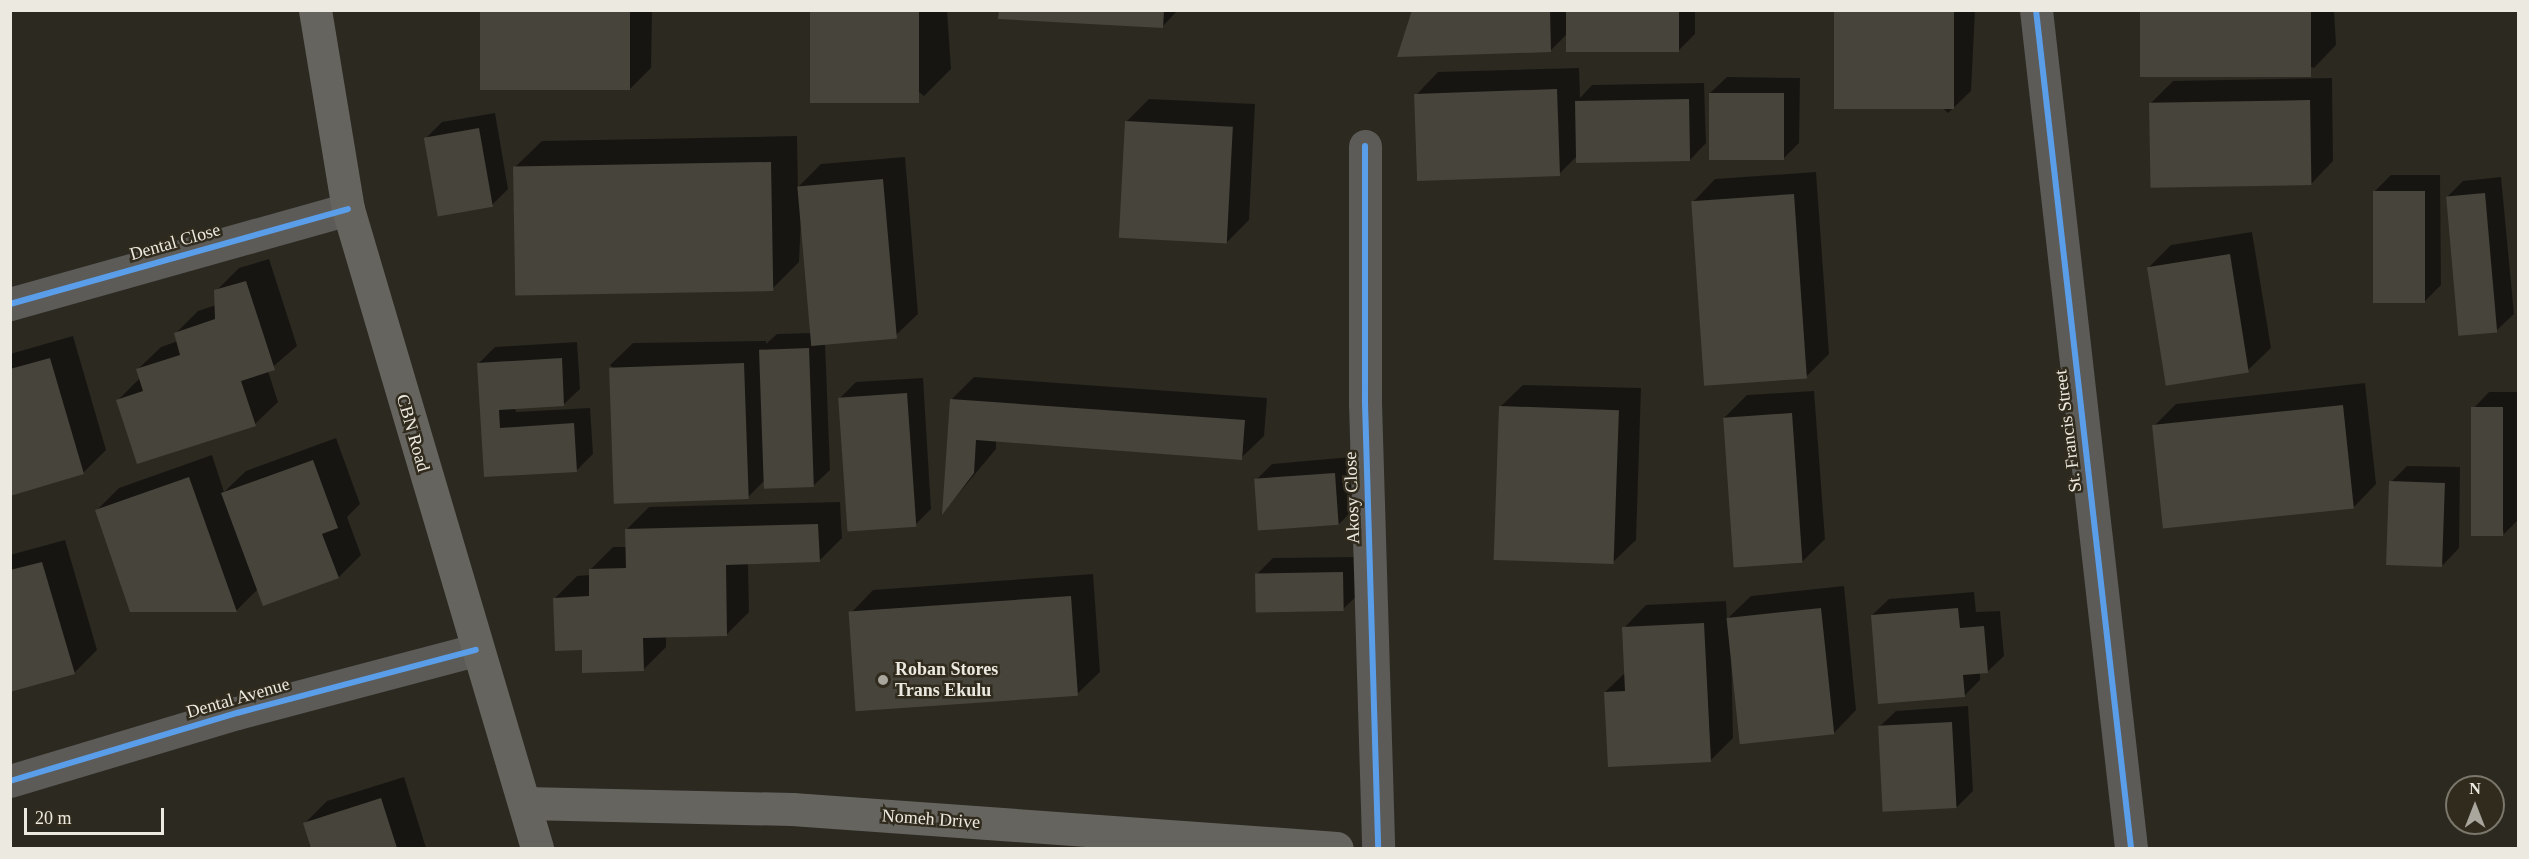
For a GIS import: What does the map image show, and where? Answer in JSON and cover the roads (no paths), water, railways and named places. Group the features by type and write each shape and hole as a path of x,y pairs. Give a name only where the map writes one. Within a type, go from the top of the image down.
{"main road":[{"name":"CBN Road","path":"315,10 348,209 476,650 525,803 537,849"},
{"name":"Nomeh Drive","path":"525,803 792,809 1337,849"}],"street":[{"name":"St. Francis Street","path":"2036,10 2131,849"},
{"name":"Akosy Close","path":"1365,146 1364,381 1378,849"},
{"name":"Dental Close","path":"10,304 348,209"},
{"name":"Dental Avenue","path":"10,781 237,713 476,650"}],"place":[{"name":"Roban Stores Trans Ekulu","path":"883,680"}]}
